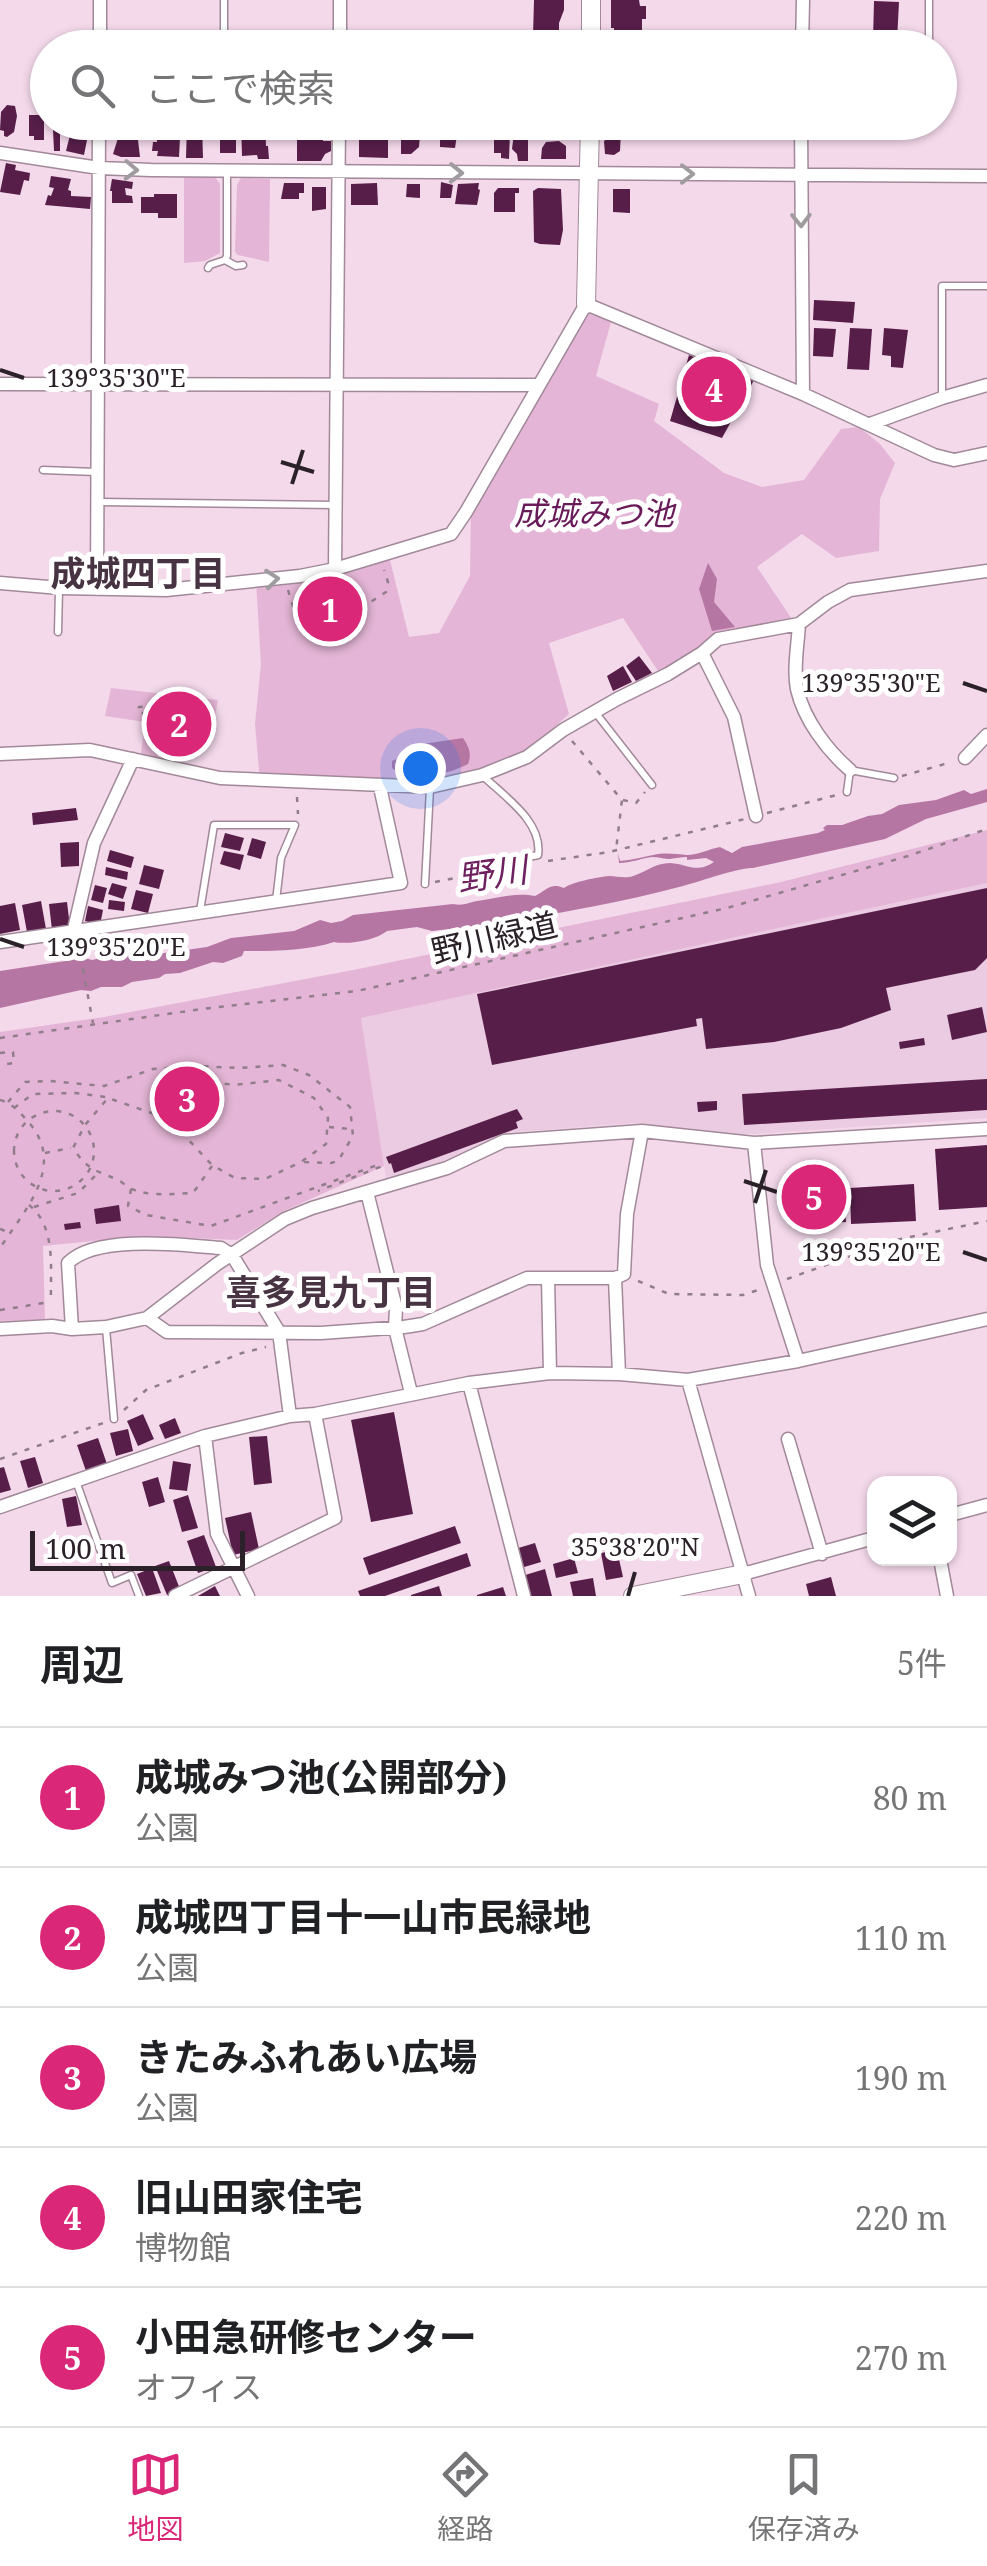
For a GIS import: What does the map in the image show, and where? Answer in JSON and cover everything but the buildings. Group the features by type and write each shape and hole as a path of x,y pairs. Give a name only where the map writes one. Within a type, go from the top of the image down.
{"street":[{"path":"100,0 100,30"},
{"path":"340,0 340,30"},
{"path":"591,0 591,30"},
{"path":"802,0 802,30"},
{"path":"98,588 99,140"},
{"path":"335,569 339,140"},
{"path":"0,583 166,590 300,576 451,534 586,304 590,140"},
{"path":"801,140 803,394"},
{"path":"0,152 99,168 987,176"},
{"path":"586,304 803,394 934,456 954,460 987,453"},
{"path":"0,384 538,384"},
{"path":"870,424 987,385"},
{"path":"0,754 90,750 220,778 430,787 482,775 527,758 563,730 668,674 718,639 800,624 850,590 987,572"},
{"path":"800,624 796,687 809,720 850,770"},
{"path":"702,652 734,717 756,816"},
{"path":"965,758 987,735"},
{"path":"74,929 94,843 132,759"},
{"path":"0,942 401,883 380,787"},
{"path":"0,1329 72,1329 147,1318 217,1264 285,1219 447,1168 504,1141 642,1131 754,1143 987,1129"},
{"path":"619,1374 619,1276 642,1131"},
{"path":"754,1143 767,1265 798,1361"},
{"path":"366,1192 396,1308 394,1328 410,1393"},
{"path":"72,1329 68,1263 77,1254 144,1242 222,1248 232,1255 281,1338 290,1416"},
{"path":"147,1318 167,1332 281,1338 394,1328 423,1324 527,1278 619,1276"},
{"path":"548,1278 550,1373"},
{"path":"0,1507 205,1436 410,1393 550,1373 688,1380 798,1361 987,1319"},
{"path":"688,1380 749,1596"},
{"path":"469,1383 524,1596"},
{"path":"174,1596 335,1518 315,1414"},
{"path":"205,1436 218,1534 248,1596"},
{"path":"788,1438 822,1554"},
{"path":"957,1513 987,1505"},
{"path":"634,1596 743,1574 867,1540"},
{"path":"942,1566 948,1596"}],"lane":[{"path":"224,0 224,30"},
{"path":"929,0 929,30"},
{"path":"225,260 227,171"},
{"path":"225,260 243,265"},
{"path":"208,268 225,260"},
{"path":"942,398 942,286 987,286"},
{"path":"43,470 98,472"},
{"path":"98,502 335,506"},
{"path":"58,632 60,588"},
{"path":"594,712 652,785"},
{"path":"847,792 850,770 894,778"},
{"path":"482,775 530,822 540,841 538,855 510,860 508,867"},
{"path":"425,884 430,787"},
{"path":"200,912 214,824 295,824 281,858 276,902"},
{"path":"106,1326 114,1419"},
{"path":"76,1481 112,1584 131,1575 139,1596"}],"path":[{"path":"287,589 296,616 305,621 327,616 343,607 369,603 386,592 388,582 382,564"},
{"path":"335,569 343,607"},
{"path":"150,763 157,726 155,718 137,711 139,707 171,704"},
{"path":"563,730 622,800 636,803 652,785"},
{"path":"295,824 296,782"},
{"path":"616,851 622,800"},
{"name":"野川緑道","path":"0,1038 357,991 727,908 987,829"},
{"path":"79,950 93,1025"},
{"path":"0,1053 13,1052 14,1063 0,1065"},
{"path":"8,1102 26,1082 104,1086 153,1068 283,1065 309,1076 350,1107 353,1136 338,1160 301,1162"},
{"path":"14,1108 32,1094 79,1093 108,1098 169,1119 212,1165 236,1178 266,1179 301,1162 326,1144 328,1127 328,1118 314,1098 278,1080 234,1086 199,1080 164,1086 169,1119"},
{"path":"79,1093 82,1084"},
{"path":"73,1148 83,1128 108,1098"},
{"path":"0,1101 8,1102 28,1121 39,1136 44,1153 38,1189 0,1248"},
{"path":"48,1111 67,1114 83,1128 93,1139 94,1153 91,1169 74,1186 62,1191 38,1189 20,1173 12,1156 18,1134 28,1121 48,1111"},
{"path":"328,1127 352,1129"},
{"path":"73,1148 84,1165 98,1173 120,1180 132,1190 164,1195 193,1193 212,1165"},
{"path":"44,1153 73,1148"},
{"path":"132,1190 128,1206 146,1214 211,1226 380,1164 306,1195 312,1208"},
{"path":"30,1206 78,1193 98,1173"},
{"path":"30,1206 40,1214 50,1243 51,1302"},
{"path":"619,1276 669,1294 742,1295 896,1240 987,1221"},
{"path":"0,1229 10,1233"},
{"path":"0,1310 71,1299"},
{"path":"0,1459 114,1419 146,1390 281,1338"}],"shaded area":[{"path":"708,563 717,579 714,602 735,627 712,631 699,589"},
{"path":"463,738 470,757 468,764 459,768 419,777 392,768 392,761 423,744"},
{"path":"987,789 987,802 926,819 885,839 738,870 637,897 511,922 432,931 417,927 387,931 354,942 244,951 242,956 223,963 213,962 122,987 81,990 0,1008 0,971 85,958 207,947 231,938 294,931 320,920 331,923 353,915 514,895 535,896 552,886 564,888 604,877 630,877 665,863 702,867 714,862 706,858 653,857 619,863 618,853 620,861 662,854 691,855 720,847 732,853 742,847 818,833 827,825 882,814 899,805 936,800 964,790 971,794"},
{"path":"987,883 987,1118 755,1134 634,1123 504,1133 444,1161 386,1179 361,1018"}],"green space":[{"path":"184,177 215,177 220,184 220,253 205,261 184,263"},
{"path":"241,178 270,179 269,262 235,252 237,185"},
{"name":"成城みつ池","path":"587,313 611,322 596,376 659,404 654,421 724,473 762,487 804,480 841,429 859,427 880,444 895,463 880,499 879,551 836,558 802,534 757,567 792,619 716,635 658,671 623,618 549,643 569,714 517,761 433,790 260,782 255,724 261,664 256,581 388,552 409,637 439,633 470,576 471,503"},
{"path":"111,688 218,700 212,732 165,727 157,760 141,754 145,722 105,716"},
{"path":"987,830 987,883 361,1018 384,1166 284,1211 237,1240 144,1236 43,1246 45,1320 0,1321 0,1032 104,1017 353,970 781,882"}],"place":[{"name":"旧山田家住宅","path":"714,389"},
{"name":"成城みつ池(公開部分)","path":"330,609"},
{"name":"成城四丁目十一山市民緑地","path":"179,724"},
{"name":"きたみふれあい広場","path":"187,1099"},
{"name":"小田急研修センター","path":"814,1197"}],"district":[{"name":"成城四丁目","path":"138,572"},
{"name":"喜多見九丁目","path":"331,1291"}],"water label":[{"name":"野川","path":"492,873"}]}
